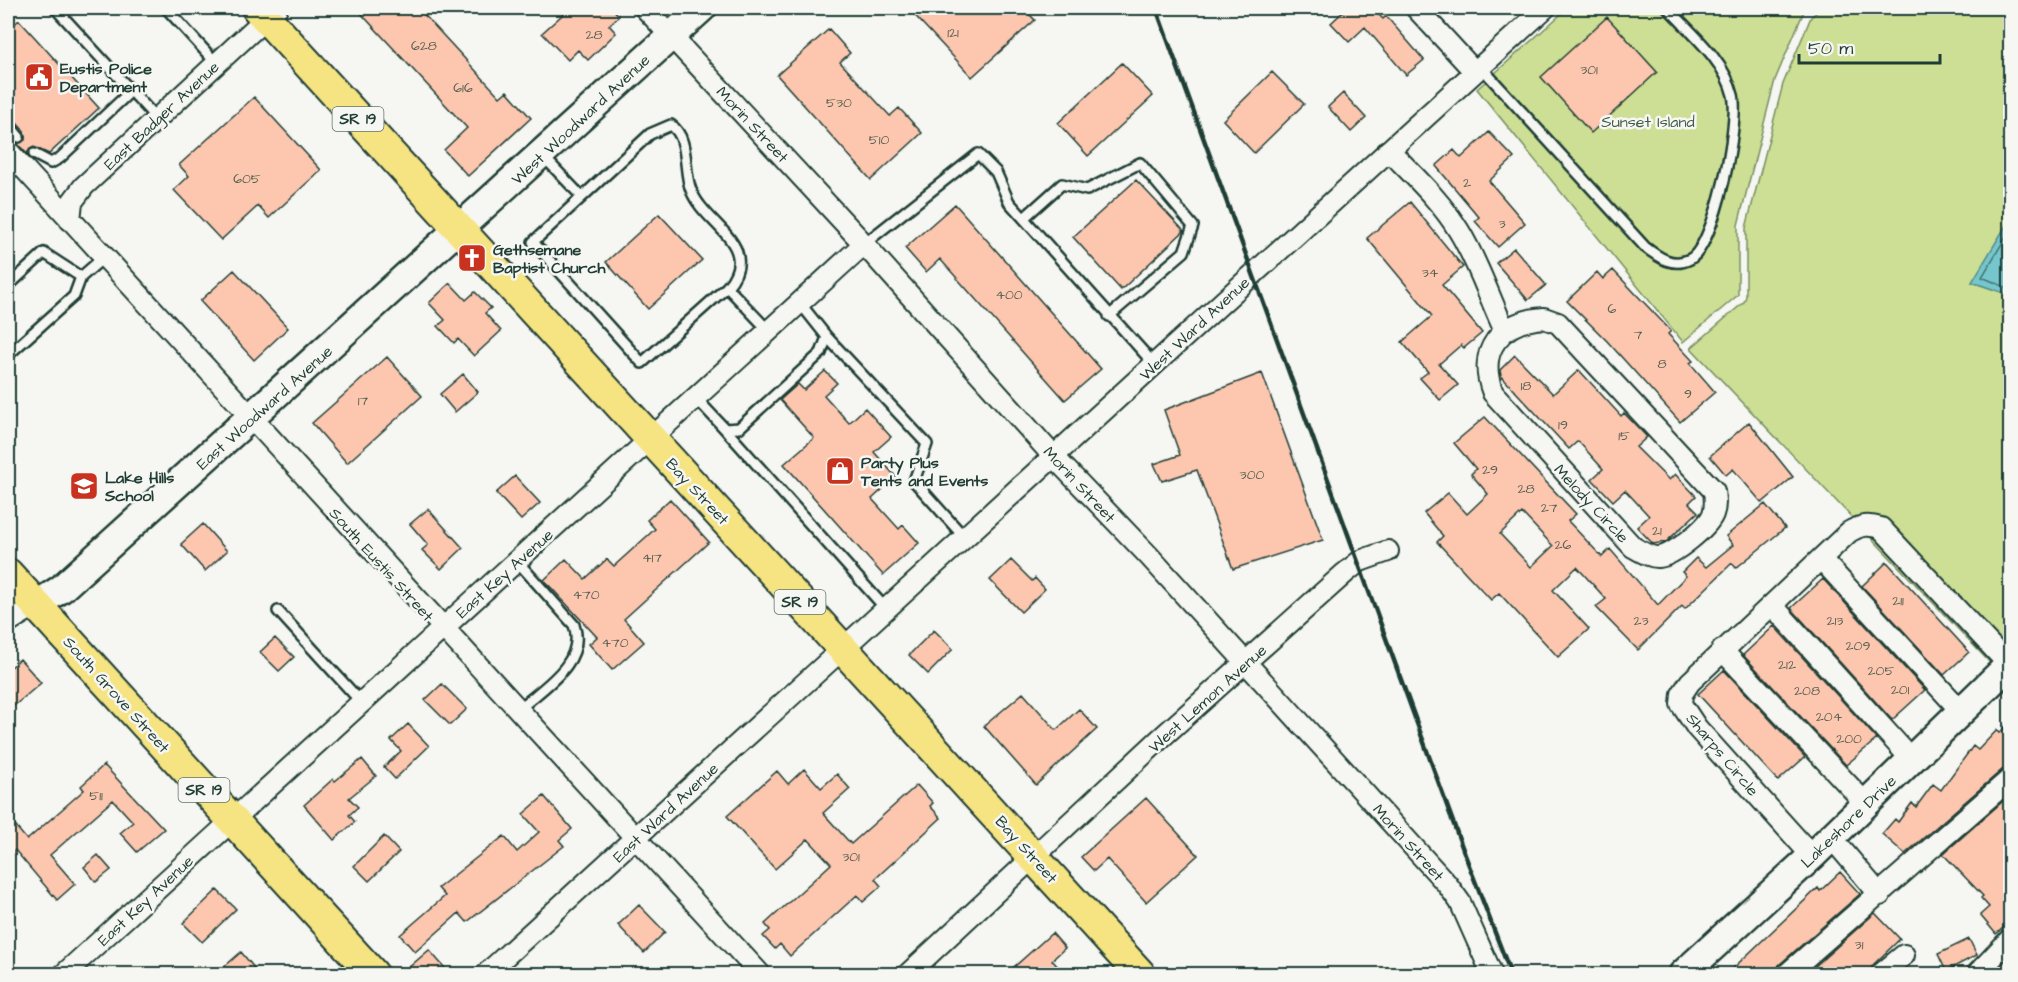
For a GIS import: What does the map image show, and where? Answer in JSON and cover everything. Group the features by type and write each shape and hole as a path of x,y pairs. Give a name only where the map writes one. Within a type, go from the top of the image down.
{"main road":[{"name":"Bay Street","path":"267,11 459,230 1140,975"},
{"name":"South Grove Street","path":"8,574 373,975"}],"street":[{"name":"Morin Street","path":"645,8 864,244 1054,457 1247,663 1447,884 1460,902 1492,975"},
{"name":"West Woodward Avenue","path":"459,230 702,8"},
{"path":"1416,8 1478,70"},
{"name":"West Ward Avenue","path":"843,648 1545,8"},
{"name":"East Badger Avenue","path":"70,220 72,202 84,186 217,64 267,11"},
{"name":"South Eustis Street","path":"13,144 70,220 442,630 760,975"},
{"path":"1389,150 1438,202 1458,229 1473,255 1504,329"},
{"name":"East Woodward Avenue","path":"8,622 61,589 459,230"},
{"name":"East Key Avenue","path":"64,975 864,244"},
{"name":"Melody Circle","path":"1544,318 1558,323 1713,491 1716,504 1709,521 1673,552 1660,557 1633,547 1493,393 1488,380 1487,363 1491,350 1504,329 1533,319 1544,318"},
{"name":"Sharps Circle","path":"1880,895 1822,846 1697,728 1681,704 1682,694 1690,682 1722,650 1773,606 1849,532 1861,525 1870,524 1881,528 2010,664"},
{"name":"West Lemon Avenue","path":"908,975 1161,738 1360,561 1388,551"},
{"path":"1822,560 1962,712"},
{"path":"1773,606 1912,760"},
{"name":"East Ward Avenue","path":"486,975 843,648"},
{"path":"1722,650 1866,804"},
{"name":"Lakeshore Drive","path":"1683,975 1822,846 2010,664"},
{"path":"1787,975 2010,779"},
{"path":"1977,975 2010,939"},
{"path":"1881,975 1904,955"}],"lane":[{"path":"55,8 157,119"},
{"path":"166,8 217,64"},
{"path":"1478,70 1645,247 1661,260 1676,262 1690,259 1699,252 1707,236 1727,163 1734,124 1733,95 1723,71 1668,8"},
{"path":"34,154 51,163 60,158 131,91"},
{"path":"8,124 13,144"},
{"path":"671,125 682,140 685,171 692,193 738,252 739,268 727,287 642,363 533,242 650,134 671,125"},
{"path":"541,154 582,197"},
{"path":"864,244 978,154 996,172 1009,202 1154,364"},
{"path":"1024,218 1062,184 1087,189 1140,163 1193,225 1184,252 1109,316"},
{"path":"8,286 44,253 81,277"},
{"path":"8,355 74,296 81,277 104,257"},
{"path":"727,287 769,331"},
{"path":"800,303 827,337 927,444 914,482 965,538"},
{"path":"725,429 739,428 821,353 827,337"},
{"path":"696,398 886,609"},
{"path":"517,561 574,625 577,637 570,663 517,711"},
{"path":"278,611 362,702"}],"green space":[{"name":"Sunset Island","path":"1568,8 1808,8 1804,11 1775,80 1738,225 1738,295 1683,342 1477,89"},
{"path":"1822,8 2010,8 2010,219 1972,282 2010,295 2010,647 1993,666 1691,348 1744,302 1746,296 1746,228 1783,84 1811,17"}],"water":[{"path":"2010,219 2010,295 1972,282"}],"building":[{"path":"356,8 418,8 500,97 507,91 531,118 468,176 444,150 467,128"},
{"path":"570,8 612,8 619,16 609,25 616,33 588,60 578,50 568,60 542,33"},
{"path":"908,8 1023,8 1035,20 972,77"},
{"path":"1347,8 1372,8 1383,19 1386,16 1424,60 1406,75 1365,27 1349,42 1331,23"},
{"path":"1607,17 1657,72 1591,133 1541,77"},
{"name":"Eustis Police Department","path":"19,20 99,108 49,154 34,147 27,154 17,143 25,140 24,131 8,113 8,30"},
{"path":"829,29 850,53 840,62 890,116 899,108 922,133 871,180 777,75"},
{"path":"1122,63 1153,96 1088,156 1058,123"},
{"path":"1272,72 1304,104 1254,153 1223,120"},
{"path":"1343,93 1366,118 1351,132 1328,107"},
{"path":"254,97 321,170 269,218 258,206 221,240 174,190 189,176 179,165"},
{"path":"1489,132 1514,158 1489,181 1525,223 1498,247 1475,221 1479,217 1436,166 1454,150 1461,158"},
{"path":"1136,180 1184,231 1121,290 1073,237"},
{"path":"1410,202 1463,267 1442,285 1482,333 1464,348 1461,345 1439,364 1458,385 1440,400 1420,378 1428,372 1402,342 1432,316 1367,238"},
{"path":"955,204 1101,369 1065,400 940,259 926,272 905,248"},
{"path":"659,214 702,260 648,309 606,262"},
{"path":"1514,248 1546,285 1528,300 1496,263"},
{"path":"234,270 288,328 254,360 200,301"},
{"path":"1613,270 1671,331 1668,334 1693,361 1690,363 1715,392 1680,422 1607,341 1567,301 1597,272 1603,279"},
{"path":"450,283 466,300 475,292 491,308 485,313 501,331 474,356 458,339 454,343 438,326 445,320 429,303"},
{"path":"1515,355 1553,394 1579,370 1621,416 1624,413 1647,437 1636,447 1669,480 1675,474 1696,496 1689,503 1698,512 1666,542 1653,544 1637,527 1649,516 1625,490 1613,501 1592,479 1603,469 1578,441 1569,449 1501,376 1500,370"},
{"path":"387,357 422,396 347,463 312,423"},
{"name":"Party Plus Tents and Events","path":"825,371 837,383 824,395 849,423 865,408 891,437 874,452 896,477 872,499 899,529 903,525 919,543 883,575 784,464 814,438 780,400 798,384 804,390"},
{"path":"1262,373 1323,540 1233,569 1197,470 1162,481 1154,464 1180,455 1164,410"},
{"path":"463,374 478,392 455,412 440,394"},
{"path":"1485,417 1576,514 1568,521 1602,557 1610,549 1658,605 1686,576 1682,572 1696,558 1706,567 1733,545 1726,536 1765,504 1785,528 1736,568 1732,563 1685,609 1682,606 1638,650 1596,607 1606,599 1577,567 1553,590 1589,629 1558,657 1499,593 1491,600 1437,542 1443,536 1424,513 1448,493 1467,514 1488,494 1471,474 1476,469 1454,443","holes":["1522,513 1553,546 1531,567 1500,534"]},
{"path":"1749,422 1793,477 1762,503 1733,469 1726,475 1710,456"},
{"path":"515,476 540,503 521,520 496,493"},
{"path":"670,499 709,542 624,619 644,642 612,670 589,644 597,637 544,580 566,559 585,579 607,559 614,566 655,529 647,520"},
{"path":"428,509 463,548 441,569 422,550 428,545 410,524"},
{"path":"203,524 227,551 205,571 181,544"},
{"path":"1011,560 1032,581 1035,578 1045,589 1021,612 990,580"},
{"path":"1887,562 1969,652 1944,675 1862,586"},
{"path":"1823,579 1925,690 1892,720 1791,608"},
{"path":"1774,626 1877,739 1846,765 1743,655"},
{"path":"934,630 953,649 928,674 909,655"},
{"path":"275,638 294,657 279,671 260,652"},
{"path":"20,659 41,683 8,711 8,670"},
{"path":"1724,670 1805,757 1778,781 1698,694"},
{"path":"442,684 467,709 450,725 425,700"},
{"path":"1023,693 1056,730 1079,709 1097,729 1036,785 984,726"},
{"path":"2010,720 2010,767 2002,770 1905,854 1882,834 1895,819 1898,822 1912,803 1916,807 1933,784 1941,790 1973,746 1978,750 1997,730 2000,733"},
{"path":"408,724 429,746 395,779 384,767 401,751 391,740"},
{"path":"362,759 376,776 349,798 358,807 349,815 355,822 334,840 304,805 333,779 335,781"},
{"path":"104,765 164,829 137,852 120,833 133,822 113,800 50,855 75,884 57,900 15,850 8,857 8,817 27,840 84,790 81,786"},
{"path":"804,769 821,788 837,774 850,789 823,813 851,844 917,785 933,803 930,806 941,818 875,879 881,886 863,902 857,895 790,956 780,944 775,949 763,936 770,930 765,924 831,864 808,839 775,869 727,816 777,771 788,784"},
{"path":"2010,795 2010,922 1996,934 1980,915 1989,907 1981,898 1983,896 1943,854"},
{"path":"544,796 572,829 559,840 564,846 467,922 459,913 415,952 400,935 445,896 438,888 504,836 517,852 539,832 523,814"},
{"path":"1146,798 1198,855 1146,902 1107,859 1094,871 1081,857"},
{"path":"384,836 399,852 369,881 354,866"},
{"path":"98,855 111,870 96,882 84,867"},
{"path":"1840,872 1860,894 1779,965 1775,975 1726,975 1818,888 1820,891"},
{"path":"217,890 236,909 202,942 183,923"},
{"path":"639,905 665,932 644,953 618,925"},
{"path":"1875,913 1900,939 1873,965 1868,975 1805,975"},
{"path":"1052,933 1065,948 1052,960 1065,975 1005,975"},
{"path":"1969,939 1977,955 1946,971 1938,954"},
{"path":"429,950 451,975 400,975"},
{"path":"241,952 260,975 215,975"}],"railway":[{"path":"1156,8 1465,855 1511,974"}],"place":[{"name":"Eustis Police Department","path":"39,77"},
{"name":"Gethsemane Baptist Church","path":"472,258"},
{"name":"Party Plus Tents and Events","path":"840,471"},
{"name":"Lake Hills School","path":"84,486"}]}
